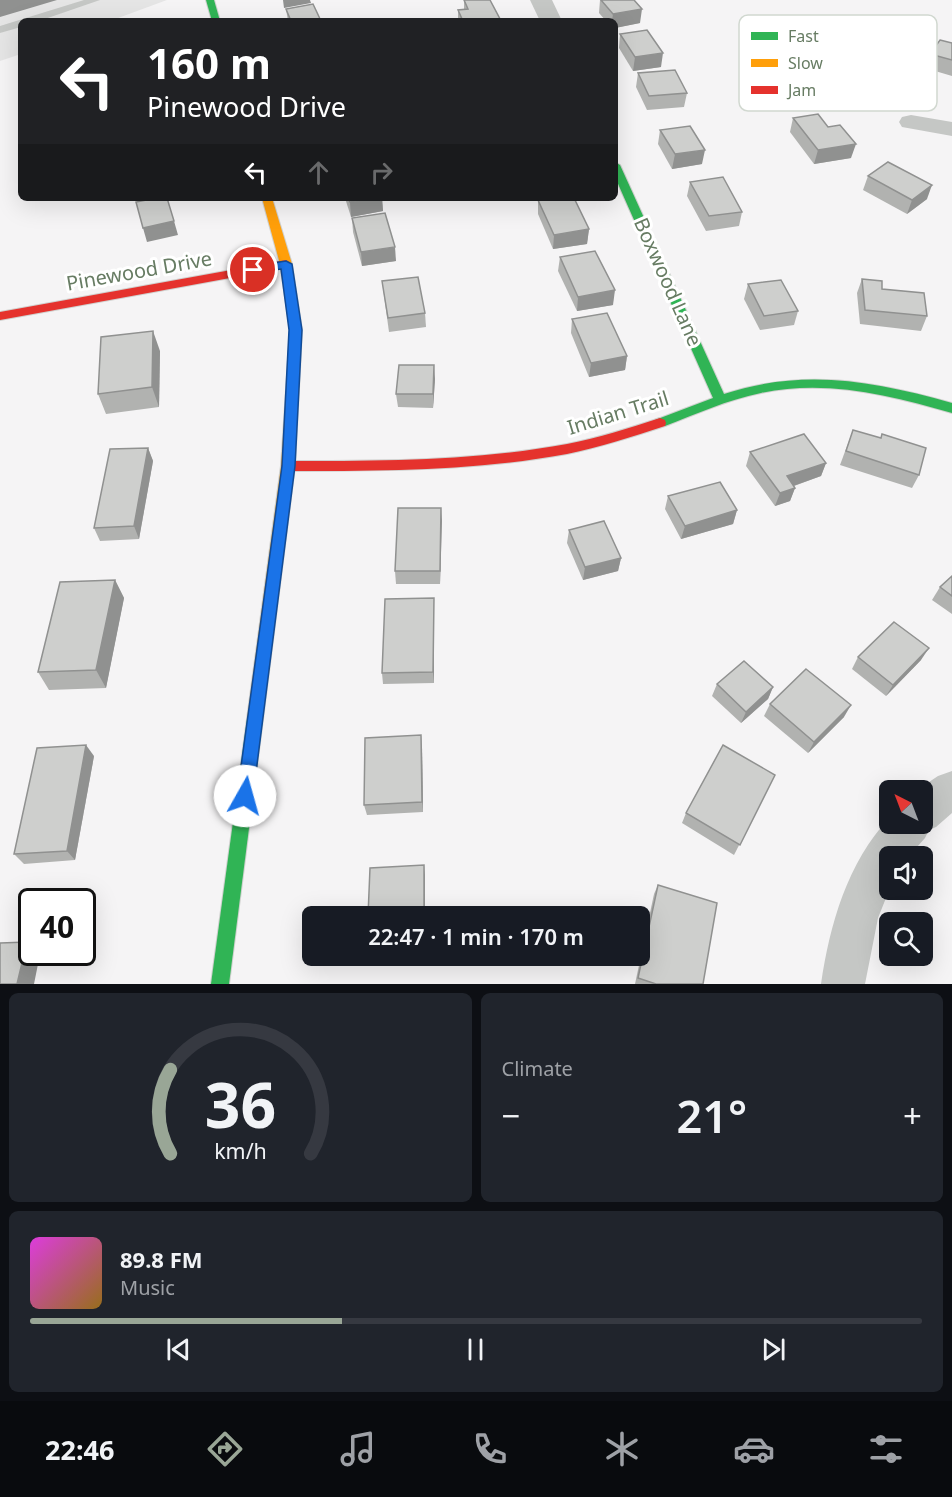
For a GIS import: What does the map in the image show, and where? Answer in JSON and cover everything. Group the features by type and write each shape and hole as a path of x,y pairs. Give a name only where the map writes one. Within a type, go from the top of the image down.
{"street":[{"path":"210,0 215,18"},
{"path":"541,0 550,18"},
{"path":"911,122 952,129"},
{"name":"Boxwood Lane","path":"618,172 720,400"},
{"path":"220,984 288,466 296,330 286,264 268,201"},
{"name":"Pinewood Drive","path":"0,316 286,264"},
{"name":"Indian Trail","path":"288,466 396,466 542,454 603,441 664,422 720,400 778,385 865,386 912,396 952,408"},
{"path":"933,802 952,790"},
{"path":"843,984 848,943 867,884 900,834"}],"lane":[{"path":"38,18 95,0"},
{"path":"0,30 18,24"}],"shaded area":[{"path":"0,0 167,0 118,18 18,18 18,55 0,61"}],"building":[{"path":"464,0 490,0 499,18 462,18 458,10 468,9"},
{"path":"601,0 634,0 642,9 613,14"},
{"path":"313,4 320,18 290,18 286,9"},
{"path":"647,30 663,53 635,57 620,34"},
{"path":"940,40 952,43 952,60 937,56 937,44"},
{"path":"675,70 687,93 649,96 638,73"},
{"path":"818,114 828,127 840,125 856,144 818,150 793,118"},
{"path":"690,126 705,150 675,154 660,130"},
{"path":"888,162 932,185 912,200 868,176"},
{"path":"723,177 742,212 709,216 690,182"},
{"path":"168,201 174,221 143,228 136,202"},
{"path":"538,201 575,201 589,229 554,235"},
{"path":"385,213 395,247 361,252 352,218"},
{"path":"595,251 615,290 578,297 560,257"},
{"path":"418,277 425,313 388,318 382,281"},
{"path":"862,279 882,281 882,289 924,293 927,316 865,310"},
{"path":"781,280 798,311 764,316 748,284"},
{"path":"607,313 627,356 591,363 572,319"},
{"path":"153,331 152,387 98,394 101,337"},
{"path":"399,365 434,365 433,394 396,394"},
{"path":"853,430 881,438 882,434 926,448 919,475 846,451"},
{"path":"804,434 826,463 787,476 795,488 780,493 750,452"},
{"path":"148,448 134,526 94,528 110,449"},
{"path":"720,482 737,510 685,526 668,496"},
{"path":"398,508 441,508 440,571 395,571"},
{"path":"604,521 621,558 585,567 569,530"},
{"path":"952,576 952,596 940,587"},
{"path":"115,580 96,670 38,672 60,582"},
{"path":"434,598 433,672 382,673 385,599"},
{"path":"894,622 929,648 893,685 858,657"},
{"path":"744,661 773,687 746,712 717,684"},
{"path":"806,669 851,705 814,742 770,704"},
{"path":"421,735 422,802 364,805 365,738"},
{"path":"86,745 67,851 14,854 37,748"},
{"path":"723,745 775,775 740,845 686,813"},
{"path":"424,865 424,906 368,906 370,868"},
{"path":"658,885 717,903 703,984 656,984 638,978 641,966 650,966 650,922"},
{"path":"18,942 18,966 21,966 17,984 0,984 0,943"}],"traffic: fast":[{"path":"210,0 215,18"},
{"path":"618,172 720,400"},
{"path":"660,423 748,391 785,384 833,383 857,386 905,395 952,408"},
{"path":"220,984 255,719"}],"traffic: slow":[{"path":"255,719 288,466 296,330 286,264 268,201"}],"traffic: jam":[{"path":"0,316 286,264"},
{"path":"288,466 429,464 523,456 615,437 660,423"}],"route":[{"path":"245,796 288,466 296,330 286,264 253,270"}]}
